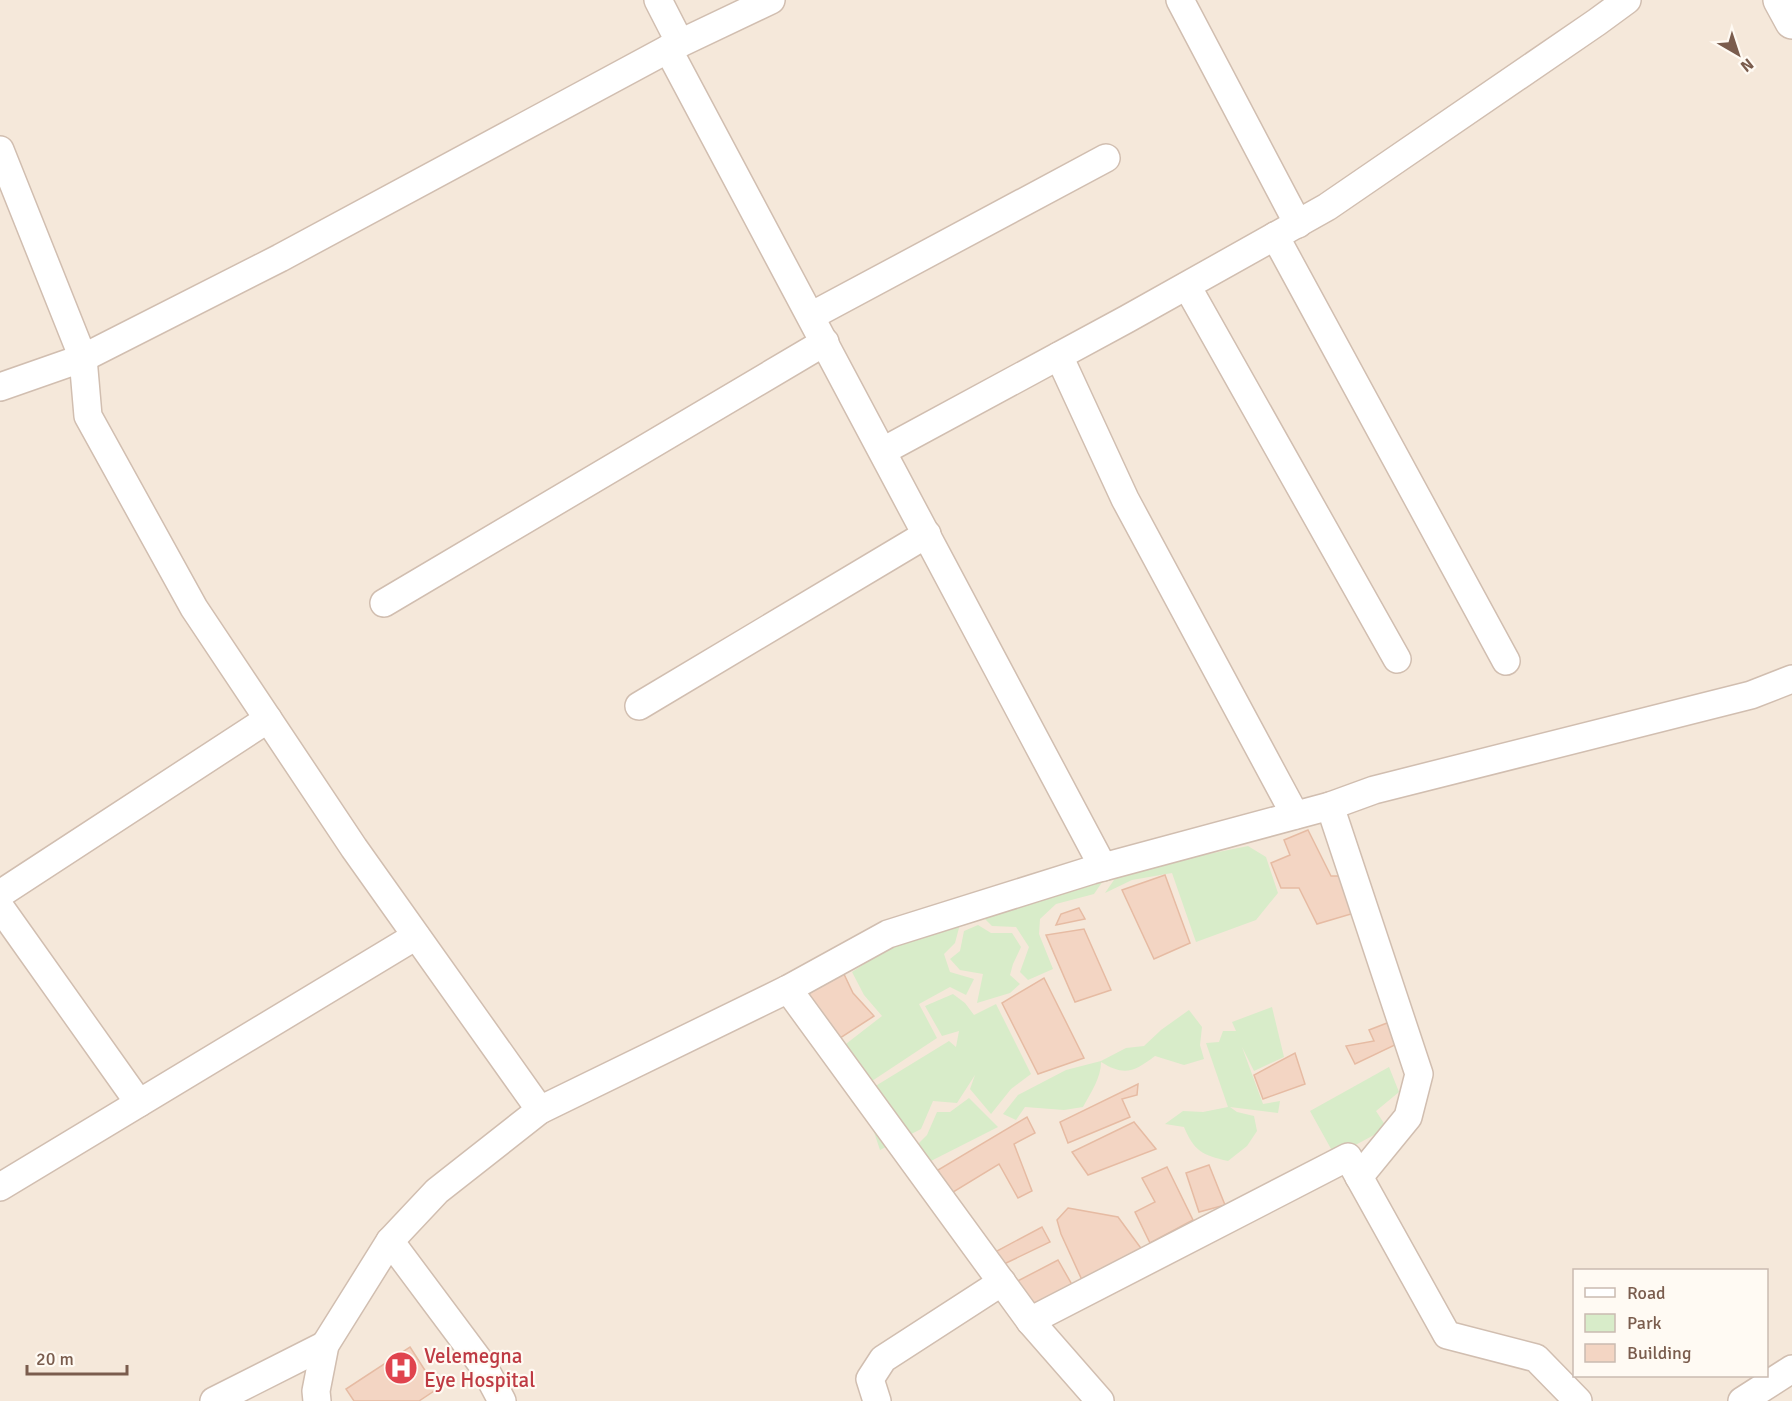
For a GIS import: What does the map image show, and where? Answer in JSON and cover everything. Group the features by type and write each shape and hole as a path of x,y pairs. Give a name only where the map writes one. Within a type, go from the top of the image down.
{"street":[{"path":"658,0 674,46 811,316 1103,867"},
{"path":"0,387 83,358 280,258 674,46 771,0"},
{"path":"1180,0 1287,230 1506,661"},
{"path":"883,451 1327,207 1627,0"},
{"path":"1780,0 1792,22"},
{"path":"0,150 83,358 88,416 194,608 354,848 540,1110"},
{"path":"811,316 1106,158"},
{"path":"1186,286 1397,659"},
{"path":"384,603 825,342"},
{"path":"1059,356 1125,499 1295,815"},
{"path":"639,706 927,534"},
{"path":"317,1401 316,1391 325,1345 390,1241 437,1191 540,1110 788,989 888,934 1103,867 1330,806 1374,790 1751,695 1792,680"},
{"path":"0,894 268,719"},
{"path":"1330,806 1419,1074 1408,1117 1359,1177"},
{"path":"0,907 139,1102"},
{"path":"0,1187 416,936"},
{"path":"788,989 1030,1321 1100,1401"},
{"path":"1030,1321 1348,1156 1447,1335 1536,1358 1578,1401"},
{"path":"390,1241 484,1367 502,1401"},
{"path":"877,1401 870,1379 883,1359 1002,1282"},
{"path":"214,1401 325,1345"},
{"path":"1742,1401 1792,1369"}],"shaded area":[{"path":"0,0 1792,0 1792,1401 0,1401"}],"green space":[{"path":"1248,846 1266,857 1278,893 1256,920 1196,942 1172,873 1132,880 1105,893 1116,877 1164,863"},
{"path":"1105,878 1094,894 1056,904 1040,919 1039,934 1053,969 1028,980 1020,972 1029,947 1016,927 992,926 982,916 960,924 955,943 944,954 950,972 974,979 966,995 950,987 919,1004 937,1038 869,1083 842,1047 882,1016 864,995 852,972 905,937"},
{"path":"978,925 991,933 1012,933 1021,947 1010,975 1020,984 1010,993 977,1003 983,974 960,970 950,959 960,951 964,931"},
{"path":"953,994 965,1003 974,1015 996,1004 1031,1074 1011,1089 991,1114 970,1089 975,1075 957,1103 933,1101 921,1129 880,1150 872,1126 851,1101 949,1041 956,1047 959,1031 942,1036 925,1006"},
{"path":"1272,1007 1284,1057 1254,1071 1242,1047 1263,1104 1280,1101 1278,1113 1230,1107 1237,1112 1254,1116 1257,1131 1247,1146 1228,1161 1212,1157 1195,1147 1184,1127 1165,1124 1183,1111 1203,1112 1228,1107 1206,1043 1219,1042 1223,1031 1236,1031 1232,1022"},
{"path":"1189,1010 1202,1027 1200,1045 1204,1059 1184,1065 1155,1056 1142,1065 1123,1071 1101,1062 1097,1079 1083,1107 1064,1110 1025,1107 1016,1120 1003,1114 1018,1095 1066,1070 1101,1061 1126,1048 1144,1046 1161,1030"},
{"path":"1389,1067 1399,1092 1376,1111 1387,1128 1335,1156 1310,1111"},
{"path":"969,1098 998,1127 927,1163 917,1145 927,1135 937,1112 950,1112"}],"building":[{"path":"1308,830 1331,876 1343,876 1351,914 1317,924 1299,888 1281,888 1271,863 1290,855 1284,840"},
{"path":"1165,875 1190,943 1154,959 1122,890"},
{"path":"1079,908 1085,919 1056,925 1061,914"},
{"path":"1084,929 1111,990 1075,1002 1046,935"},
{"path":"842,970 853,993 874,1016 834,1042 804,991"},
{"path":"1044,978 1084,1058 1038,1074 1002,1003"},
{"path":"1387,1023 1397,1044 1355,1064 1346,1046 1374,1041 1369,1030"},
{"path":"1295,1053 1305,1084 1263,1099 1254,1075"},
{"path":"1138,1084 1137,1095 1122,1099 1130,1117 1068,1143 1060,1122"},
{"path":"1027,1117 1035,1133 1014,1144 1032,1191 1018,1198 999,1164 950,1194 938,1170"},
{"path":"1134,1122 1156,1149 1088,1175 1072,1152"},
{"path":"1209,1165 1225,1205 1199,1212 1186,1173"},
{"path":"1167,1167 1193,1220 1150,1243 1135,1212 1155,1202 1142,1178"},
{"path":"1068,1208 1118,1217 1143,1251 1082,1280 1057,1220"},
{"path":"1042,1227 1050,1242 1002,1265 995,1252"},
{"path":"1058,1260 1075,1290 1032,1308 1014,1283"},
{"name":"Velemegna Eye Hospital","path":"410,1347 437,1389 419,1401 354,1401 346,1389"}],"place":[{"name":"Velemegna Eye Hospital","path":"401,1368"}]}
